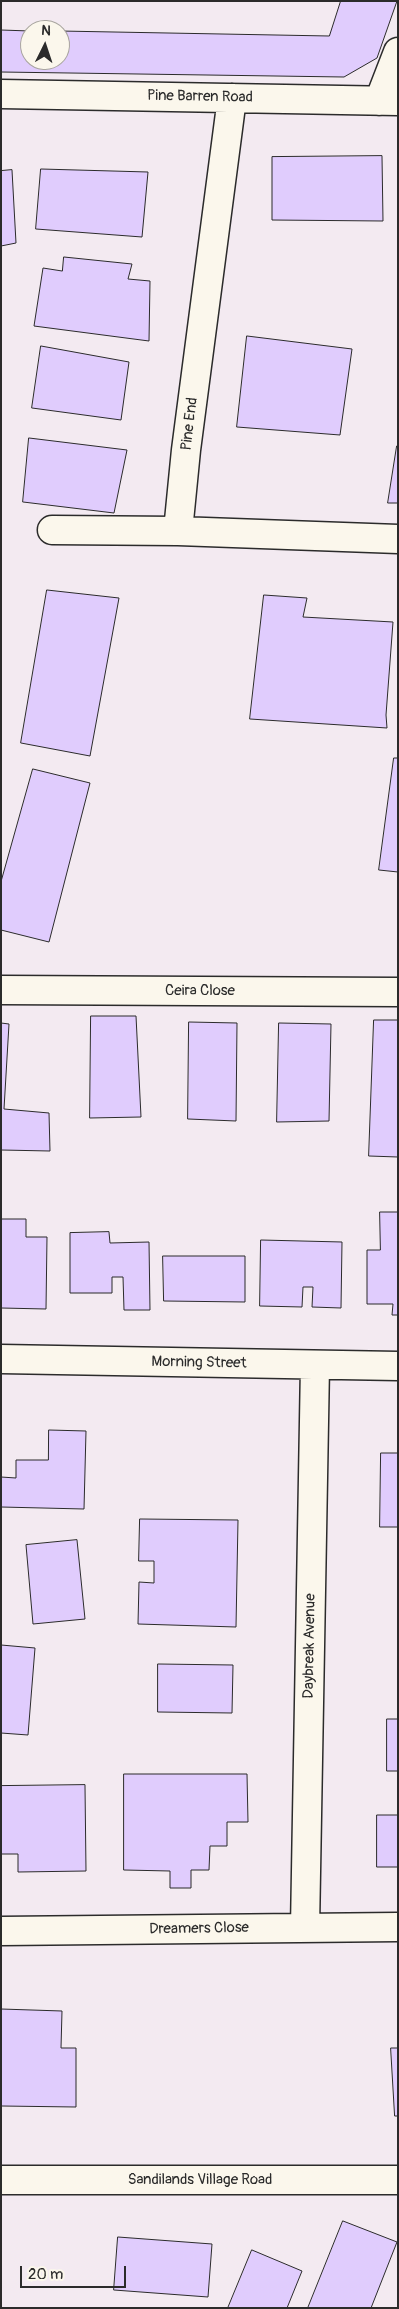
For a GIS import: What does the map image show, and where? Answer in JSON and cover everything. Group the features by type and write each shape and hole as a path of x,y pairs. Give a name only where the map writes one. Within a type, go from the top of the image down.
{"street":[{"path":"388,101 398,52"},
{"name":"Pine Barren Road","path":"1,94 388,101"},
{"name":"Pine End","path":"178,532 186,450 232,98"},
{"path":"52,530 398,539"},
{"name":"Ceira Close","path":"1,990 398,992"},
{"name":"Morning Street","path":"1,1359 398,1366"},
{"name":"Daybreak Avenue","path":"305,1928 316,1365"},
{"name":"Dreamers Close","path":"1,1931 398,1927"},
{"name":"Sandilands Village Road","path":"1,2180 398,2180"}],"building":[{"path":"341,1 397,1 377,58 344,77 1,72 1,30 20,31 20,70 70,70 70,31 329,36"},
{"path":"382,156 383,221 272,220 272,157"},
{"path":"41,169 148,172 142,237 36,229"},
{"path":"12,170 16,243 1,246 1,171"},
{"path":"64,257 132,264 128,279 150,281 149,341 34,326 43,268 62,271"},
{"path":"247,336 352,349 340,435 237,427"},
{"path":"41,346 129,362 121,420 32,408"},
{"path":"29,438 127,450 114,513 23,502"},
{"path":"397,446 398,503 388,503"},
{"path":"47,590 119,598 90,756 21,743"},
{"path":"264,595 307,598 303,617 393,622 386,715 387,728 250,719"},
{"path":"394,758 398,758 398,872 379,870"},
{"path":"33,769 90,783 49,942 1,930 1,882"},
{"path":"91,1016 136,1016 141,1117 90,1118"},
{"path":"374,1020 398,1020 398,1157 369,1156"},
{"path":"189,1022 237,1023 236,1121 188,1119"},
{"path":"1,1023 9,1024 4,1109 49,1113 50,1151 1,1150"},
{"path":"279,1023 331,1024 329,1121 277,1122"},
{"path":"380,1212 398,1212 398,1315 392,1315 393,1304 367,1304 367,1250 380,1250"},
{"path":"1,1219 26,1219 26,1237 47,1237 46,1309 1,1308"},
{"path":"109,1232 110,1243 149,1242 150,1310 124,1310 123,1277 112,1277 112,1293 70,1293 70,1233"},
{"path":"261,1240 342,1242 341,1308 312,1307 313,1287 303,1287 302,1307 260,1306"},
{"path":"163,1256 245,1256 245,1302 164,1301"},
{"path":"49,1430 86,1431 84,1509 1,1507 1,1477 16,1478 16,1460 48,1460"},
{"path":"381,1453 398,1453 398,1527 380,1527"},
{"path":"140,1519 238,1520 236,1627 138,1624 139,1582 154,1583 154,1561 139,1561"},
{"path":"77,1540 85,1619 33,1624 26,1545"},
{"path":"1,1645 35,1648 28,1735 1,1733"},
{"path":"158,1664 233,1665 232,1713 158,1712"},
{"path":"387,1719 398,1719 398,1771 387,1771"},
{"path":"124,1774 247,1774 248,1822 227,1822 227,1846 210,1846 209,1870 191,1870 191,1888 170,1888 170,1871 124,1870"},
{"path":"85,1785 86,1871 18,1872 18,1854 1,1854 1,1786"},
{"path":"377,1815 398,1815 398,1867 377,1867"},
{"path":"1,2009 62,2011 61,2048 76,2048 76,2107 1,2106"},
{"path":"391,2048 398,2048 398,2116 395,2116"},
{"path":"343,2221 397,2242 371,2308 308,2308"},
{"path":"118,2237 212,2244 208,2297 114,2290"},
{"path":"252,2250 302,2271 287,2308 228,2308"}]}
